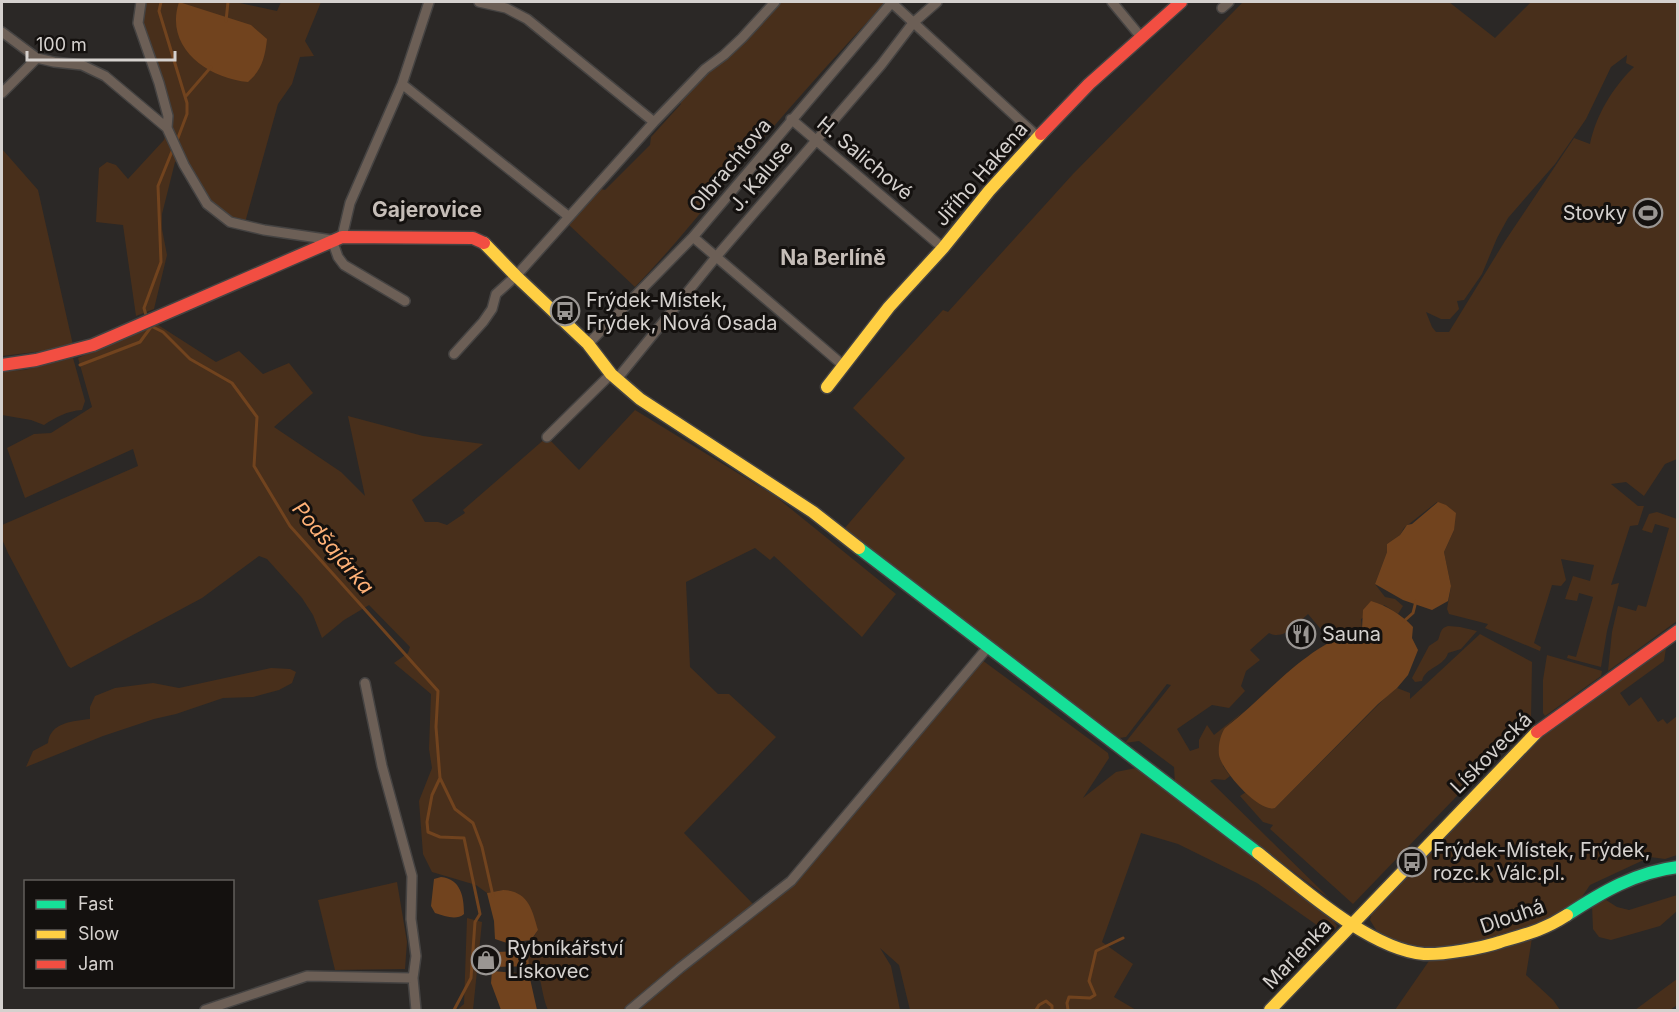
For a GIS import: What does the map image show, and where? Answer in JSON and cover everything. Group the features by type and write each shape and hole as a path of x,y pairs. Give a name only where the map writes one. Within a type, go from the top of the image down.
{"street":[{"path":"141,2 138,23 159,82 168,116 167,128"},
{"path":"405,301 344,265 338,257 337,239 350,203 402,84 429,2"},
{"path":"479,2 506,8 527,19 654,122"},
{"path":"454,354 492,309 496,294 516,276 654,122 705,69 742,38 775,2"},
{"path":"891,2 1038,137"},
{"name":"Olbrachtova","path":"588,344 693,237 891,2"},
{"name":"J. Kaluse","path":"547,437 614,376 881,65 913,23 937,2"},
{"path":"1112,2 1141,37"},
{"name":"Jiřího Hakena","path":"827,387 889,307 1038,137 1089,84 1181,2"},
{"path":"2,32 37,58 82,65 105,76 167,128 184,165 207,204 230,222 264,230 337,239"},
{"path":"2,93 37,58"},
{"path":"402,84 568,216"},
{"name":"H. Salichové","path":"791,119 943,248"},
{"path":"693,237 844,366"},
{"name":"Dlouhá","path":"337,239 473,238 486,244 516,276 588,344 614,376 640,399 813,512 1352,925 1394,947 1424,954 1485,947 1547,928 1609,888 1661,869 1677,867"},
{"path":"2,365 27,362 79,350 337,239"},
{"name":"Lískovecká","path":"1352,925 1538,731 1677,631"},
{"path":"630,1011 680,968 791,881 988,647"},
{"path":"365,683 382,766 411,876 411,919 416,956 412,978 417,1011"},
{"name":"Marlenka","path":"1270,1011 1352,925"},
{"path":"205,1011 307,976 412,978"}],"shaded area":[{"path":"138,2 235,2 277,11 281,2 321,2 305,41 314,56 300,57 292,84 278,104 244,226 212,207 184,158 175,162 162,214 162,229 167,255 154,309 136,316 123,225 96,222 99,168 107,162 116,165 128,179 164,140 167,127 161,95 135,23"},
{"path":"179,2 251,25 267,39 262,63 257,73 248,82 218,74 204,67 192,57 183,46 178,33 176,18"},
{"path":"779,2 886,2 842,49 635,287 569,225 601,189 605,190 650,145 651,137 681,104 679,102 697,82"},
{"path":"1243,2 1449,2 1495,38 1531,2 1677,2 1677,459 1665,464 1644,496 1626,482 1611,484 1638,506 1644,506 1638,525 1630,526 1611,585 1619,583 1601,667 1567,658 1568,655 1576,657 1593,597 1579,593 1577,601 1565,599 1573,576 1590,581 1594,565 1561,559 1566,580 1561,586 1552,585 1534,643 1541,647 1540,651 1485,628 1488,624 1449,614 1447,609 1451,586 1444,552 1454,530 1437,502 1387,544 1387,552 1375,584 1385,597 1395,599 1403,606 1398,614 1384,605 1361,619 1362,629 1330,640 1308,614 1285,633 1275,635 1269,633 1250,650 1260,660 1246,671 1241,686 1245,691 1229,708 1212,705 1177,729 1190,751 1199,748 1199,740 1207,725 1214,735 1244,711 1225,728 1223,766 1230,776 1225,780 1210,781 1330,899 1175,784 1174,767 1139,741 1125,743 1171,685 1167,684 1126,737 1119,738 844,529 905,458 853,408 943,310 948,312 1073,174","holes":["1627,55 1626,63 1634,67 1606,102 1596,123 1590,144 1574,138 1505,241 1449,332 1436,332 1426,312 1441,319 1450,319 1459,309 1457,301 1464,300 1482,274 1508,218 1555,164 1586,119 1611,67"]},
{"path":"2,149 38,190 73,345 60,349 2,356"},
{"path":"155,323 216,362 239,351 263,374 289,363 313,393 274,427 341,472 365,496 348,416 423,436 483,444 412,500 425,522 447,525 465,513 463,510 547,437 579,470 635,410 775,496 896,594 862,637 774,556 770,560 755,548 686,582 690,667 718,694 729,694 776,737 684,833 753,904 622,1010 548,1010 536,968 529,966 530,947 538,930 503,890 487,893 476,885 432,872 423,854 419,801 432,768 429,749 431,694 394,663 408,653 410,647 369,605 344,620 322,638 313,615 302,598 267,559 259,556 202,598 71,668 68,666 8,553 2,539 2,525 138,466 133,449 25,498 7,448 34,434 51,433 92,407 78,358"},
{"path":"73,358 85,401 82,410 62,415 44,425 31,420 2,415 2,371 25,370"},
{"path":"1438,502 1456,513 1454,530 1444,552 1451,586 1448,601 1432,610 1403,600 1375,584 1387,552 1387,544 1400,535 1407,525 1412,524"},
{"path":"1657,512 1677,519 1677,621 1608,671 1612,632 1618,606 1636,611 1638,605 1646,607 1669,528 1655,524 1652,533 1642,530 1649,514"},
{"path":"1371,601 1394,611 1413,627 1412,638 1418,650 1408,675 1275,808 1268,808 1260,804 1242,789 1222,762 1219,748 1223,731 1306,658 1342,636 1362,629 1363,610"},
{"path":"1448,626 1477,631 1461,649 1448,653 1443,661 1424,676 1422,681 1415,682 1412,678 1429,646 1438,640 1442,629"},
{"path":"1480,634 1532,662 1531,719 1353,904 1270,829 1273,825 1263,822 1240,796 1246,792 1252,798 1275,808 1388,695 1397,688 1410,693 1410,699"},
{"path":"1666,648 1664,661 1620,693 1629,706 1641,697 1658,722 1663,719 1667,724 1677,716 1677,855 1665,859 1650,857 1590,885 1573,910 1523,933 1481,944 1425,948 1398,942 1378,933 1370,920 1372,913 1529,749 1548,732 1660,650"},
{"path":"1547,655 1602,671 1601,676 1545,716 1543,713 1543,680"},
{"path":"982,660 1108,753 1109,758 1083,798 1116,772 1136,768 1327,912 1337,926 1331,935 1257,883 1178,844 1141,833 1102,942 1133,964 1114,997 1136,1010 910,1010 899,965 880,948 891,966 900,1010 636,1010 796,883"},
{"path":"271,668 290,669 296,672 292,683 279,690 253,697 223,698 154,719 103,736 26,767 33,751 48,743 53,731 58,727 70,722 90,719 90,707 95,696 115,688 153,683 179,688"},
{"path":"441,877 453,881 460,890 464,908 464,914 461,916 450,917 435,913 431,906 434,879"},
{"path":"397,882 407,942 405,969 335,970 318,900"},
{"path":"503,890 518,894 528,903 538,930 531,940 507,943 495,939 494,921 487,893"},
{"path":"1677,895 1677,911 1660,926 1611,940 1599,937 1593,929 1592,906 1606,900 1617,907 1629,910"},
{"path":"467,918 482,922 473,1010 457,1010 464,1004"},
{"path":"1532,938 1526,975 1553,1000 1560,1010 1395,1010 1431,958 1493,951"},
{"path":"528,951 529,966 496,967 496,952"},
{"path":"492,971 529,974 537,1010 501,1010 491,983"},
{"path":"1677,979 1677,1005 1670,1010 1635,1010"}],"waterway":[{"name":"Podšajárka","path":"161,2 159,11 187,103 187,114 176,143"},
{"path":"226,21 228,2"},
{"path":"186,96 211,67"},
{"name":"Podšajárka","path":"147,319 144,308 161,262 158,186 173,149"},
{"name":"Podšajárka","path":"149,325 163,332 190,359 232,383 257,417 254,466 290,526 438,691 436,727 440,778 432,795 427,822 428,832 440,837 464,838 480,914 475,922 471,978 454,1010"},
{"path":"80,365 140,342 151,327"},
{"path":"1404,621 1413,613 1416,601"},
{"path":"440,778 455,809 473,823 482,847 493,896"},
{"path":"1068,1010 1069,997 1090,998 1095,995 1089,981 1096,951 1123,938"},
{"path":"1036,1010 1046,1001 1052,1006 1052,1010"}],"traffic: fast":[{"path":"859,548 1258,853"},
{"path":"1567,915 1620,884 1648,873 1678,867"}],"traffic: slow":[{"path":"827,387 889,307 1041,134"},
{"path":"484,243 588,344 611,374 640,399 813,512 859,548"},
{"path":"1270,1010 1537,732"},
{"path":"1258,853 1336,914 1381,941 1403,950 1432,954 1483,947 1535,931 1567,915"}],"traffic: jam":[{"path":"1041,134 1089,84 1181,2"},
{"path":"2,365 36,360 93,345 342,237 473,238 484,243"},
{"path":"1537,732 1678,631"}],"place":[{"name":"Stovky","path":"1648,213"},
{"name":"Frýdek-Místek, Frýdek, Nová Osada","path":"565,311"},
{"name":"Sauna","path":"1301,634"},
{"name":"Frýdek-Místek, Frýdek, rozc.k Válc.pl.","path":"1412,862"},
{"name":"Rybníkářství Lískovec","path":"486,960"}],"district":[{"name":"Gajerovice","path":"427,210"},
{"name":"Na Berlíně","path":"833,258"}]}
